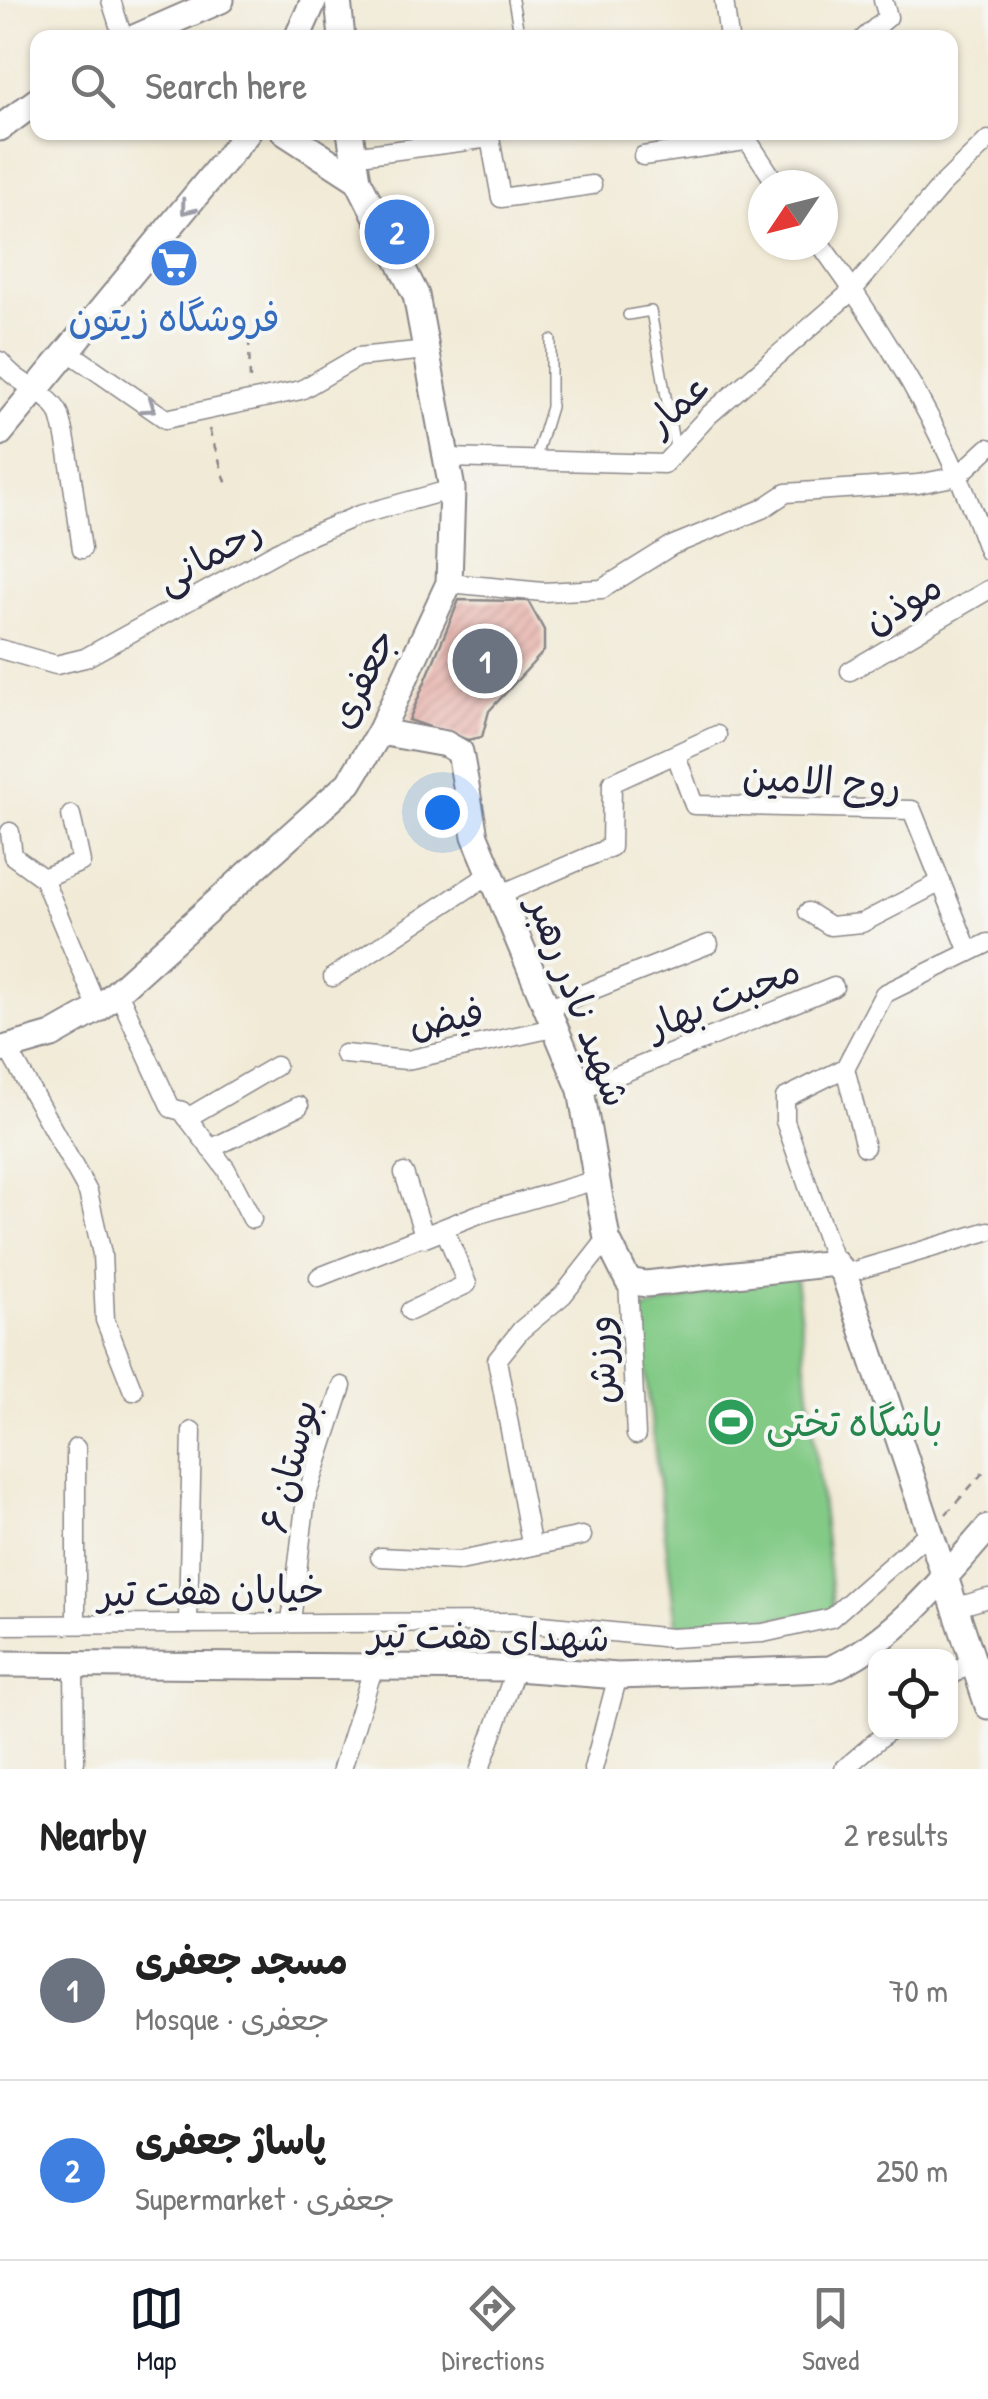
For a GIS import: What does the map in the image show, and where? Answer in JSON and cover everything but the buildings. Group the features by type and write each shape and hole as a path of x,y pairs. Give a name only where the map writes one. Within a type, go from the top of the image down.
{"street":[{"path":"111,0 120,30"},
{"path":"152,30 221,0"},
{"path":"301,30 314,0"},
{"path":"338,0 341,30"},
{"path":"724,0 728,30"},
{"path":"873,30 888,17 883,0"},
{"path":"0,128 30,106"},
{"path":"0,433 241,140"},
{"path":"307,140 354,156 475,140"},
{"path":"490,140 500,198 592,185"},
{"path":"643,156 728,140"},
{"path":"746,140 767,170"},
{"name":"عمار","path":"448,458 664,464 709,415 854,290 940,186 988,140"},
{"name":"جعفری","path":"4,1050 52,1035 98,1009 349,784 380,732 449,583 452,489 416,295 354,156"},
{"path":"832,260 854,290 958,476 988,551"},
{"path":"69,352 166,419 204,414 301,390 358,357 427,350"},
{"path":"0,361 13,379 35,391 58,412 82,549"},
{"path":"449,583 543,592 602,589 670,546 762,510 786,493 918,484 958,476 988,448"},
{"name":"رحمانی","path":"0,649 56,665 84,658 295,542 359,516 452,489"},
{"name":"موذن","path":"850,671 988,590"},
{"name":"شهید نادر رهبر","path":"380,732 446,744 460,752 475,836 581,1090 606,1239 628,1281"},
{"name":"روح الامین","path":"494,885 611,847 612,783 717,734"},
{"name":"روح الامین","path":"676,755 694,805 912,810 969,952"},
{"path":"43,878 81,862 71,815"},
{"path":"10,832 12,856 43,878 98,1009"},
{"path":"808,912 830,926 862,922 941,882"},
{"path":"333,976 494,885"},
{"name":"فیض","path":"344,1054 407,1060 552,1017 709,944"},
{"path":"988,944 884,994 845,1068 786,1098 784,1120 840,1268 988,1706"},
{"name":"محبت بهار","path":"581,1090 834,987"},
{"path":"118,992 171,1108 186,1118 210,1148 252,1218"},
{"path":"4,1050 88,1192 102,1254 105,1320 134,1390"},
{"path":"186,1118 276,1066"},
{"path":"845,1068 866,1147"},
{"path":"210,1148 299,1106"},
{"path":"404,1174 425,1238"},
{"path":"319,1277 480,1214 596,1180"},
{"path":"410,1311 467,1284 445,1230"},
{"path":"628,1281 646,1284 840,1268 988,1231"},
{"path":"531,1543 497,1360 522,1330 563,1295 606,1239"},
{"name":"ورزش","path":"628,1281 636,1434"},
{"name":"بوستان ۶","path":"292,1621 306,1498 342,1386"},
{"path":"188,1623 192,1431"},
{"path":"76,1448 76,1624"},
{"name":"شهدای هفت تیر","path":"0,1668 516,1668 618,1676 830,1669 861,1656 944,1578 988,1528"},
{"name":"خیابان هفت تیر","path":"0,1625 513,1622 670,1638 763,1632 831,1618 928,1533"},
{"path":"380,1557 460,1561 531,1543 582,1536"},
{"path":"954,1608 988,1598"},
{"path":"958,1670 972,1659"},
{"path":"74,1666 75,1762"},
{"path":"480,1769 516,1668"},
{"path":"342,1769 372,1669"},
{"path":"593,1769 618,1676"},
{"path":"844,1769 880,1739"}],"lane":[{"path":"513,0 519,30"},
{"path":"628,315 652,312 676,452"},
{"path":"534,462 550,407 551,340"}],"path":[{"path":"250,339 250,404"},
{"path":"204,414 228,488"},
{"path":"928,1533 988,1466"}],"green space":[{"name":"باشگاه تختی","path":"795,1270 834,1614 676,1625 638,1311"}],"place":[{"name":"پاساژ جعفری","path":"397,232"},
{"name":"فروشگاه زیتون","path":"174,263"},
{"name":"مسجد جعفری","path":"485,661"},
{"name":"باشگاه تختی","path":"731,1422"}]}
